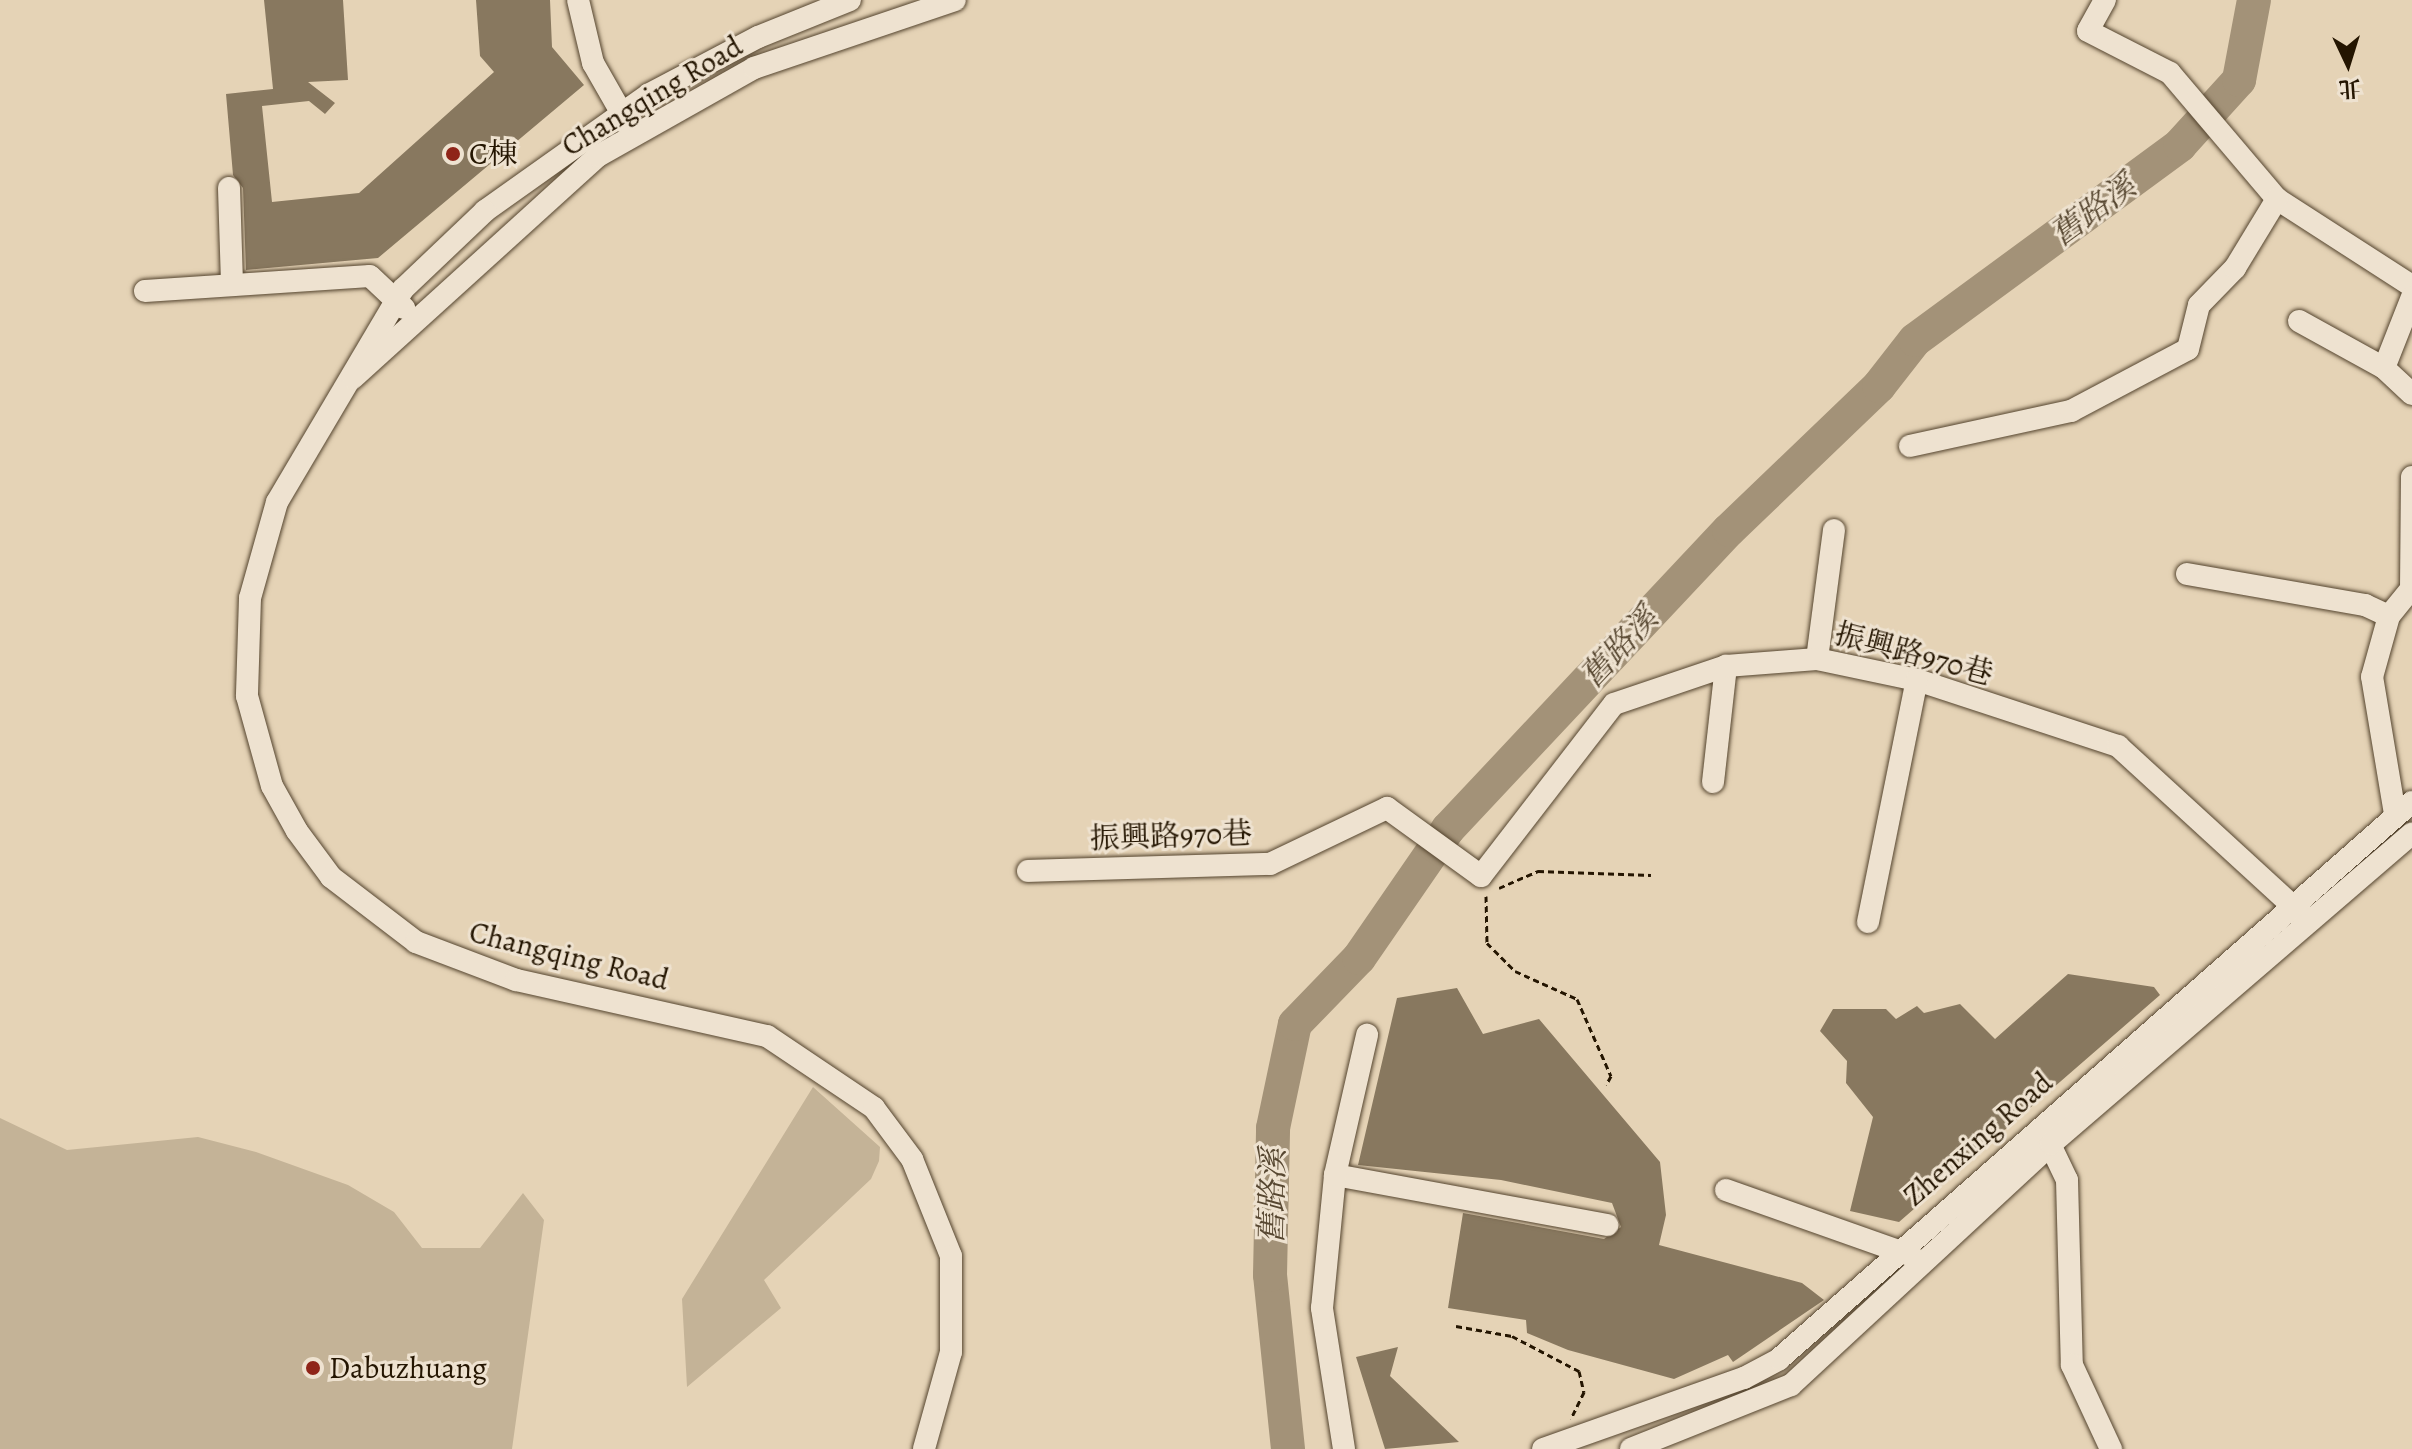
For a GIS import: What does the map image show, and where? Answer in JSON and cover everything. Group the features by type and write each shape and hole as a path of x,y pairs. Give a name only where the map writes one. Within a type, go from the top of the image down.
{"street":[{"path":"578,0 593,63 620,114 635,134"},
{"name":"Changqing Road","path":"850,0 734,49 620,114 485,211 395,301 277,502 257,557 246,653 247,696 272,786 331,877 416,942 464,965 767,1036 874,1108 912,1159 951,1256 951,1352 924,1449"},
{"name":"Changqing Road","path":"351,379 531,211 635,134 754,68 955,0"},
{"path":"2105,0 2088,31 2170,73 2277,199 2412,286"},
{"path":"229,188 232,285"},
{"path":"1910,446 2071,411 2188,349 2199,305 2235,268 2277,199"},
{"path":"145,291 370,276 417,318"},
{"path":"2384,368 2412,297"},
{"path":"2299,321 2384,368 2412,394"},
{"path":"2404,808 2372,677 2389,616 2411,589 2412,477"},
{"path":"1817,659 1834,530"},
{"path":"2187,574 2365,605 2389,616"},
{"name":"振興路970巷","path":"1028,871 1270,864 1387,808 1483,884 1614,704 1726,666 1817,659 1917,680 2118,746 2309,921"},
{"path":"1713,782 1726,666"},
{"path":"1868,922 1917,680"},
{"name":"Zhenxing Road","path":"1631,1449 1791,1385 1920,1263 2045,1134 2293,904 2404,808"},
{"name":"Zhenxing Road","path":"1543,1449 1570,1446 1779,1359 1902,1247 2309,921 2412,834"},
{"path":"1344,1449 1322,1308 1335,1175 1367,1035"},
{"path":"2045,1134 2067,1180 2072,1365 2111,1449"},
{"path":"1335,1175 1607,1225"},
{"path":"1726,1190 1902,1247 1920,1263"}],"path":[{"path":"1606,1085 1611,1076 1577,999 1515,971 1487,943 1483,884 1538,871 1651,875"},
{"path":"1456,1326 1512,1336 1579,1371 1584,1392 1572,1413 1570,1446"}],"shaded area":[{"path":"813,1087 880,1147 879,1161 871,1179 764,1280 781,1308 687,1387 682,1299"},
{"path":"0,1118 67,1150 198,1137 256,1152 348,1185 394,1212 422,1248 480,1248 523,1193 544,1220 512,1449 0,1449"}],"building":[{"name":"C棟","path":"264,0 343,0 348,80 308,82 335,103 325,114 309,101 262,106 272,202 359,193 494,72 480,56 476,0 550,0 552,47 584,85 378,258 246,270 243,188 233,175 226,94 273,89"},
{"path":"2068,974 2154,987 2160,995 1899,1222 1850,1211 1873,1117 1846,1083 1847,1061 1820,1031 1833,1009 1886,1009 1896,1019 1917,1006 1924,1013 1960,1004 1995,1039"},
{"path":"1457,988 1483,1034 1539,1019 1660,1162 1666,1215 1659,1245 1802,1283 1824,1300 1733,1362 1728,1355 1674,1379 1568,1350 1527,1333 1526,1320 1448,1308 1463,1213 1604,1239 1621,1227 1612,1203 1501,1180 1358,1165 1397,998"},
{"path":"1398,1347 1390,1376 1459,1442 1385,1449 1356,1357"}],"waterway":[{"name":"舊路溪","path":"1288,1449 1270,1275 1273,1128 1295,1024 1359,958 1448,829 1729,530 1879,386 1915,340 2180,145 2239,80 2254,0"}],"place":[{"name":"C棟","path":"453,154"},
{"name":"Dabuzhuang","path":"313,1368"}]}
